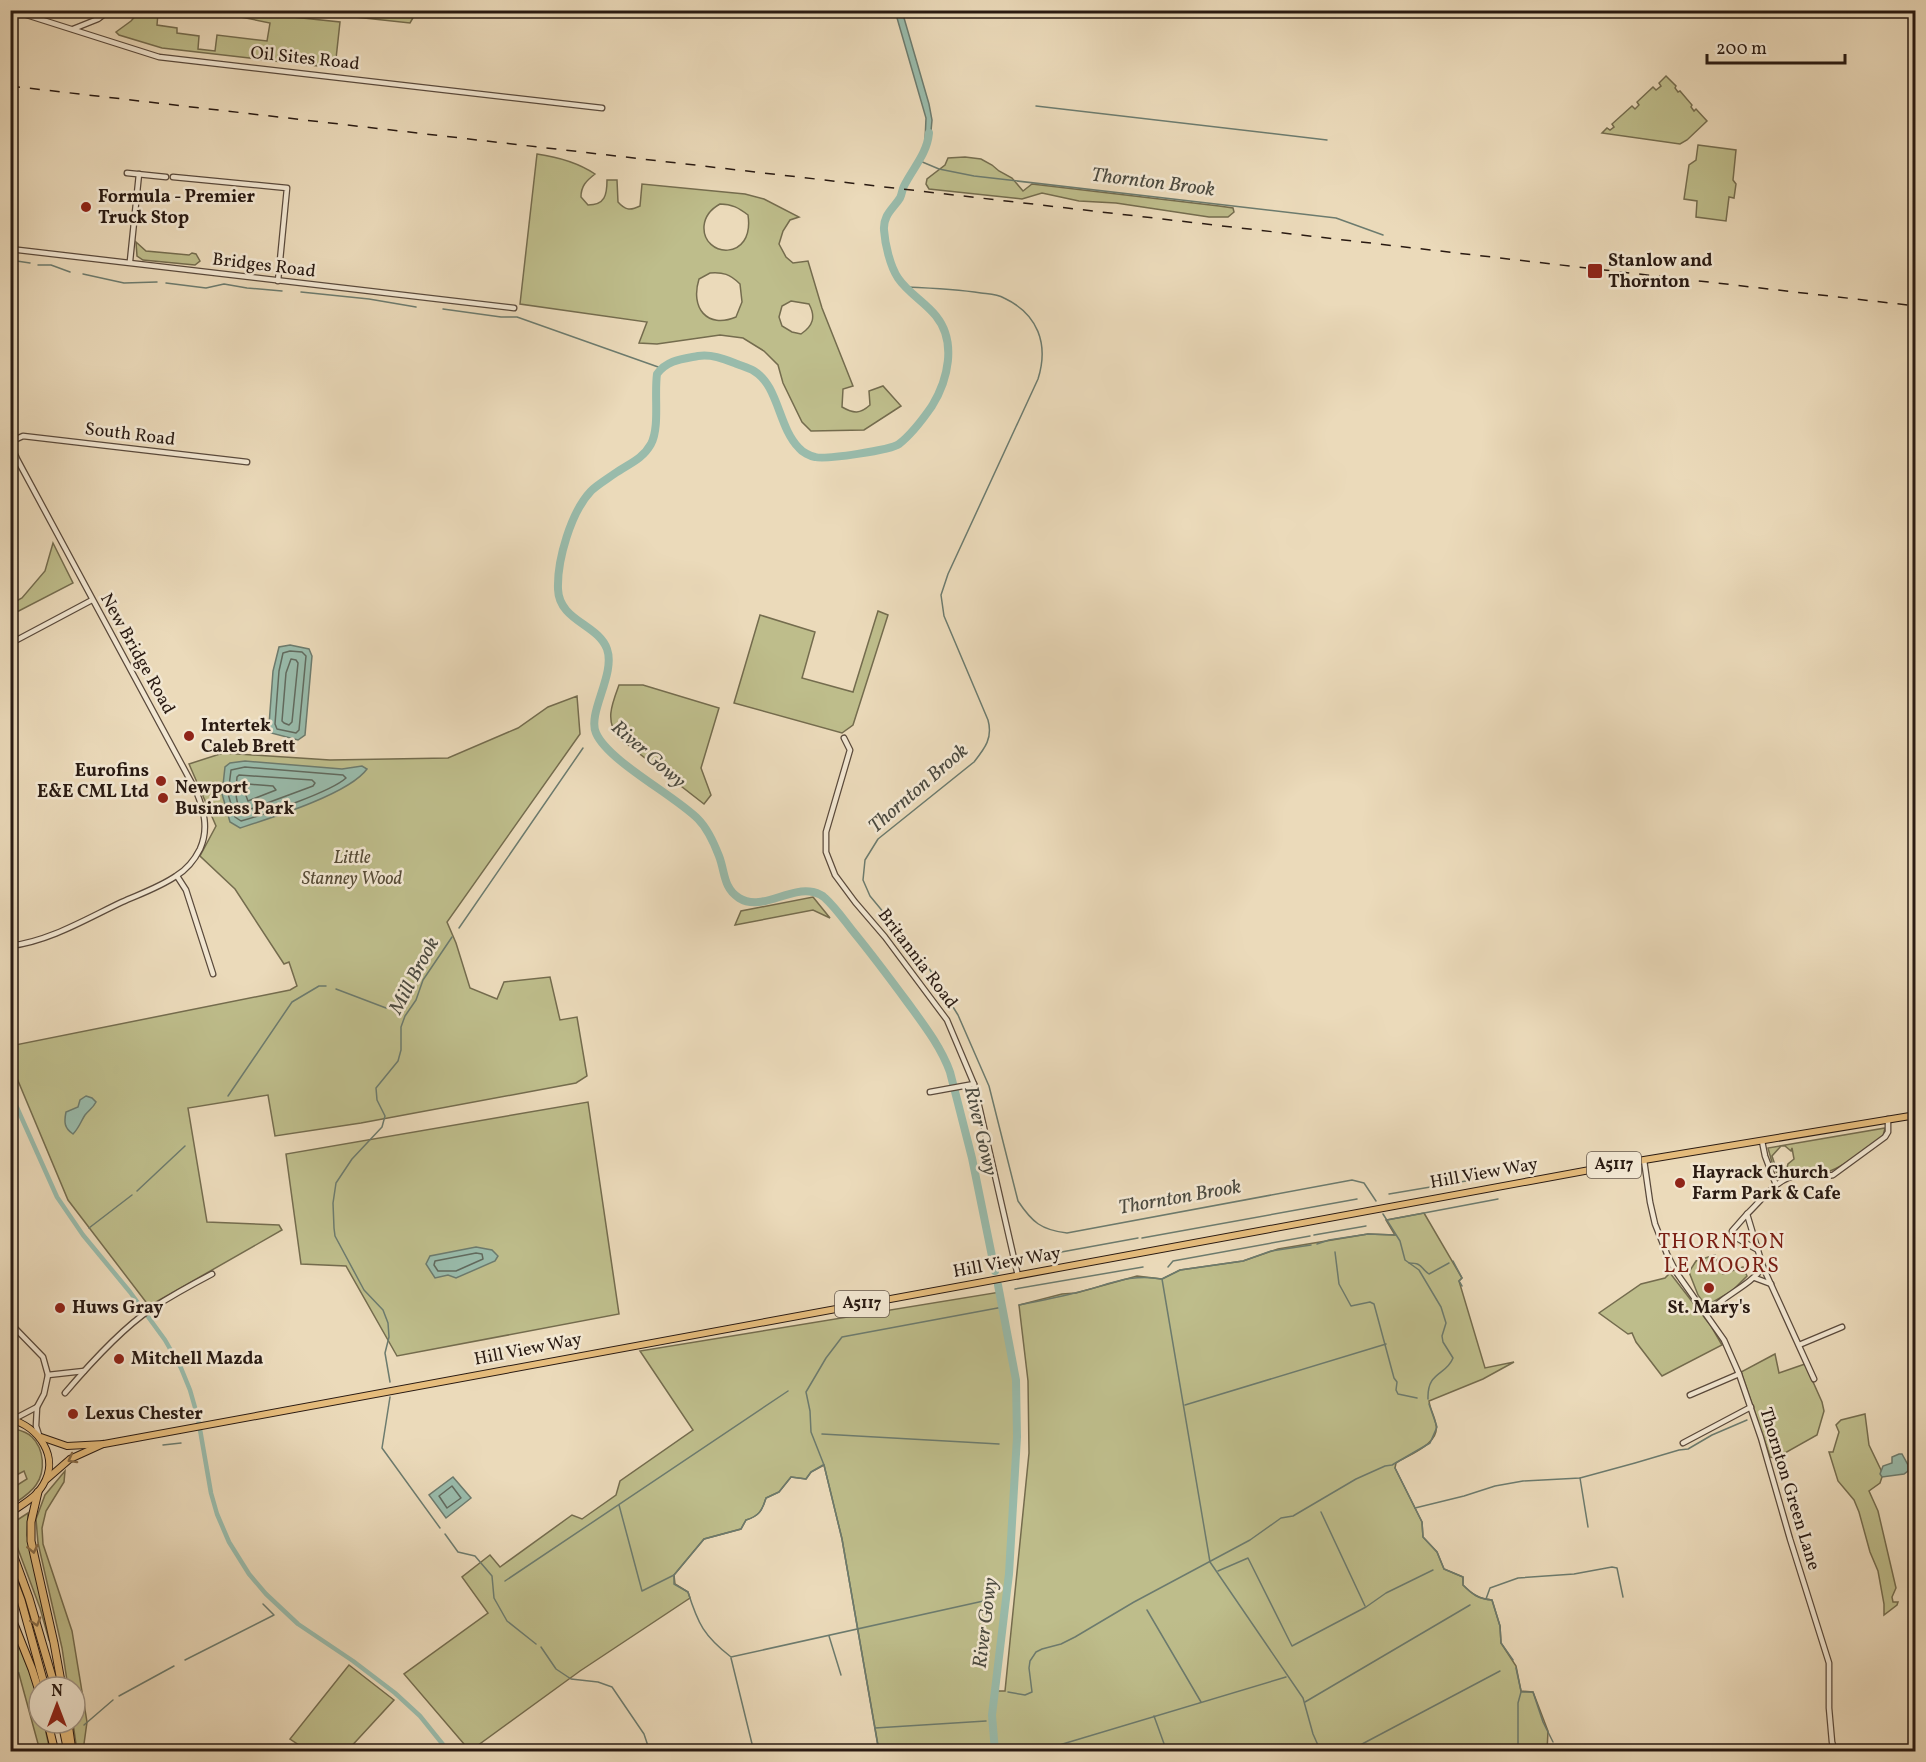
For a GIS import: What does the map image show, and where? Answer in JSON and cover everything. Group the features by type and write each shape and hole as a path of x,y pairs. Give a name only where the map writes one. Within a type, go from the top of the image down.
{"highway":[{"path":"38,1492 32,1512 30,1531 60,1675"},
{"path":"10,1546 29,1598 51,1675"},
{"path":"10,1571 21,1600 42,1675"},
{"path":"10,1614 35,1675"},
{"path":"52,1735 56,1752"},
{"path":"65,1735 69,1752"},
{"path":"68,1735 69,1752"}],"main road":[{"name":"Hill View Way","path":"10,1419 40,1436 67,1446 104,1444 1644,1160 1916,1115"},
{"path":"40,1436 49,1463 45,1481"},
{"name":"Hill View Way","path":"38,1492 45,1481 70,1459 104,1444"},
{"path":"10,1513 38,1492"}],"street":[{"name":"Oil Sites Road","path":"11,10 159,57 602,108"},
{"path":"73,30 98,19 110,10"},
{"path":"127,173 166,177"},
{"path":"130,261 139,174"},
{"path":"173,177 287,188 278,281"},
{"name":"Bridges Road","path":"10,249 130,261 278,281 514,308"},
{"name":"South Road","path":"10,442 23,436 247,462"},
{"name":"New Bridge Road","path":"10,442 92,600 182,763 203,808 205,834 200,850 189,866 177,876 52,935 30,943 10,946"},
{"path":"13,642 92,600"},
{"name":"Britannia Road","path":"844,738 850,750 826,832 826,852 829,863 855,902 885,937 947,1020 974,1084 1018,1276"},
{"path":"177,876 186,890 213,974"},
{"path":"930,1092 974,1084"},
{"path":"1758,1250 1733,1236 1732,1231 1747,1214 1787,1177 1833,1175 1885,1137 1888,1132 1888,1119"},
{"path":"1762,1141 1776,1185"},
{"name":"Thornton Green Lane","path":"1644,1160 1655,1224 1667,1254 1680,1280 1724,1340 1751,1407 1829,1663 1829,1708 1835,1752"},
{"path":"1747,1214 1763,1266 1814,1378"},
{"path":"1707,1314 1713,1306 1755,1278 1763,1266"},
{"path":"65,1393 84,1371 138,1319 212,1274"},
{"path":"1755,1278 1771,1284"},
{"path":"10,1323 44,1357 48,1375 44,1394 37,1407 36,1426 40,1436"},
{"path":"1799,1345 1842,1327"},
{"path":"48,1375 84,1371"},
{"path":"1690,1395 1739,1374"},
{"path":"10,1419 37,1407"},
{"path":"1683,1443 1751,1407"}],"green space":[{"path":"140,11 158,13 157,25 177,28 177,33 199,36 198,49 215,51 217,35 267,41 270,23 241,17 234,11 340,22 335,68 162,48 119,35 116,32"},
{"path":"299,11 417,11 410,23"},
{"path":"1666,76 1692,105 1694,111 1696,109 1707,121 1687,140 1680,144 1602,133 1607,128 1610,130 1614,127 1612,124 1632,106 1635,109 1639,105 1637,102 1653,87 1656,90 1661,86 1659,83"},
{"path":"1698,145 1736,150 1733,180 1736,184 1734,198 1729,197 1726,221 1696,217 1697,201 1684,199 1689,165 1696,160"},
{"path":"537,154 567,161 595,174 582,190 581,197 588,205 594,205 604,198 607,180 617,180 618,202 628,209 640,206 642,184 745,194 764,199 799,217 790,220 779,244 786,257 793,263 808,261 822,308 853,386 843,389 842,407 853,412 863,410 870,405 869,391 883,386 901,406 864,430 811,431 802,422 783,383 778,365 764,351 743,338 720,335 657,344 639,343 647,322 520,304","holes":["720,204 735,207 748,215 748,230 744,241 737,248 719,249 706,237 704,226 707,216","710,273 719,273 730,276 740,284 742,302 736,317 717,320 703,313 697,299 699,279","791,301 809,304 813,317 808,328 801,334 782,326 779,317 782,306"]},
{"path":"948,158 981,159 992,165 1012,178 1023,191 1032,184 1219,206 1233,208 1234,212 1228,217 1209,217 1116,203 1079,201 1042,193 1022,199 929,189 926,184 927,179 945,165"},
{"path":"136,242 146,251 189,255 192,253 196,254 200,261 195,265 143,260 137,256"},
{"path":"53,543 73,583 11,615 11,604 22,598 45,571"},
{"path":"878,611 888,615 853,725 842,733 734,703 760,615 815,632 802,678 853,692"},
{"path":"619,685 643,685 719,708 701,768 711,795 704,804 618,737 612,724 611,712"},
{"name":"Little Stanney Wood","path":"577,696 580,734 447,922 470,988 497,999 504,982 550,977 560,1020 577,1017 587,1076 576,1083 361,1123 275,1136 268,1095 188,1108 207,1222 279,1225 282,1230 149,1306 68,1200 11,1064 10,1046 290,990 297,986 289,962 284,964 235,889 200,856 216,826 189,764 223,753 330,760 448,758 518,728 548,707"},
{"path":"813,897 830,918 813,910 735,925 741,911"},
{"path":"588,1102 619,1314 397,1356 346,1266 301,1264 286,1154"},
{"path":"1885,1128 1883,1136 1850,1161 1814,1175 1800,1175 1786,1171 1788,1164 1794,1159 1792,1148 1791,1151 1781,1146 1772,1156 1777,1171 1782,1175 1779,1177 1768,1148"},
{"path":"1424,1213 1462,1278 1459,1281 1485,1368 1514,1362 1483,1379 1429,1401 1436,1425 1433,1438 1423,1448 1396,1463 1395,1468 1422,1522 1423,1537 1437,1552 1444,1569 1463,1577 1463,1585 1473,1593 1492,1600 1500,1626 1501,1643 1516,1666 1521,1691 1533,1692 1548,1731 1547,1751 879,1751 842,1539 824,1465 811,1472 806,1479 791,1477 779,1492 766,1498 759,1512 746,1520 741,1529 704,1539 674,1575 675,1584 688,1592 690,1598 580,1671 470,1751 404,1674 488,1613 462,1577 490,1555 500,1567 572,1515 582,1519 616,1495 620,1481 693,1430 640,1351 1000,1292 1016,1380 1017,1437 1009,1574 995,1691 1005,1691 1029,1453 1028,1381 1019,1305 1062,1294 1076,1293 1137,1276 1162,1279 1180,1270 1243,1261 1278,1249 1368,1234 1395,1235 1386,1220"},
{"path":"1715,1255 1723,1274 1743,1267 1747,1276 1732,1291 1706,1306 1698,1295 1689,1272 1696,1261"},
{"path":"1670,1273 1711,1326 1722,1345 1662,1376 1636,1342 1632,1333 1628,1334 1599,1313 1641,1284 1665,1278"},
{"path":"1775,1354 1779,1373 1805,1364 1824,1411 1817,1435 1776,1458 1770,1457 1741,1372"},
{"path":"1865,1414 1869,1445 1882,1477 1880,1483 1869,1491 1878,1511 1896,1588 1892,1597 1893,1602 1898,1602 1884,1615 1878,1571 1859,1512 1854,1500 1838,1481 1829,1452 1833,1452 1839,1432 1836,1425 1841,1420"},
{"path":"11,1428 27,1433 36,1442 41,1454 42,1467 34,1488 11,1506 11,1489 27,1479 24,1471 11,1478"},
{"path":"65,1471 64,1482 46,1511 42,1528 43,1544 72,1631 79,1675 66,1675 38,1543 36,1519 45,1495"},
{"path":"28,1513 27,1535 51,1639 49,1640 40,1608 11,1530 11,1524"},
{"path":"10,1622 31,1675 27,1675 27,1703 19,1674 12,1663"},
{"path":"349,1665 394,1700 347,1751 308,1751 290,1739"},
{"path":"36,1735 47,1735 50,1751 40,1751"},
{"path":"75,1735 85,1735 83,1751 77,1751"}],"water":[{"path":"895,11 902,11 929,104 932,120 930,142 925,141 926,118"},
{"path":"290,645 309,649 312,656 305,735 298,740 271,733 269,725 273,671 279,647"},
{"path":"245,761 342,769 362,766 367,769 358,778 327,796 289,812 240,828 230,822 222,794 225,767 230,763"},
{"path":"86,1096 96,1102 73,1134 65,1124 66,1112 78,1107 80,1100"},
{"path":"476,1247 492,1250 498,1256 495,1261 456,1278 448,1275 435,1278 426,1264 430,1256"},
{"path":"1902,1454 1908,1465 1908,1471 1904,1474 1882,1477 1880,1474 1883,1466 1892,1463 1892,1457"},
{"path":"453,1477 471,1498 446,1518 429,1495"}],"waterway":[{"path":"1036,106 1327,140"},
{"name":"River Gowy","path":"929,133 923,154 884,225 887,248 895,273 943,326 948,349 946,373 938,396 917,426 904,440 894,446 844,456 821,458 813,456 802,451 792,439 769,386 754,371 708,356 686,358 670,363 657,374 656,420 651,444 639,458 596,487 584,500 567,537 560,564 558,589 560,600 565,608 596,634 607,649 608,670 594,725 603,744 627,766 702,823 715,846 727,884 739,898 747,902 756,902 804,891 815,892 825,898 876,960 932,1036 950,1072 972,1158 995,1271"},
{"name":"Thornton Brook","path":"920,161 939,169 974,176 1336,218 1383,235"},
{"path":"10,260 30,263"},
{"path":"38,265 51,265 70,272"},
{"path":"83,274 124,283 157,282"},
{"path":"166,283 206,288 224,284 282,291"},
{"name":"Thornton Brook","path":"906,287 992,294 1001,297 1025,312 1033,321 1041,342 1042,354 1038,379 948,574 941,595 944,616 988,720 989,738 974,762 878,839 865,860 863,880 870,896 927,965 958,1015 989,1086 1018,1201 1038,1224 1050,1230 1067,1233 1352,1180 1364,1183 1376,1201"},
{"path":"301,292 369,299 416,307"},
{"path":"443,309 517,317 661,368"},
{"name":"Mill Brook","path":"459,928 583,748"},
{"name":"Mill Brook","path":"390,1382 385,1353 389,1337 388,1323 383,1310 364,1290 335,1236 333,1203 336,1183 352,1159 382,1127 385,1116 377,1100 376,1088 398,1061 401,1050 401,1027 405,1016 416,1000 423,980 452,937"},
{"path":"228,1096 292,1002 319,986 326,986"},
{"path":"336,989 386,1008"},
{"path":"10,1092 57,1197 83,1235 130,1292 165,1340 181,1368 198,1418 211,1493 217,1514 229,1542 249,1574 266,1594 298,1624 395,1693 420,1716 449,1752"},
{"path":"137,1191 185,1146"},
{"path":"1389,1194 1466,1181"},
{"path":"89,1228 132,1195"},
{"path":"1142,1238 1357,1199"},
{"path":"1387,1220 1498,1199"},
{"name":"Thornton Brook","path":"1383,1214 1400,1241 1405,1260 1419,1270 1441,1307 1446,1323 1442,1336 1443,1342 1453,1358 1450,1364 1430,1383 1428,1399"},
{"path":"1314,1235 1366,1226"},
{"path":"1317,1244 1368,1234 1395,1235"},
{"path":"1168,1267 1173,1261 1310,1236"},
{"path":"1034,1257 1138,1238"},
{"path":"1311,1245 1271,1251 1243,1261 1180,1270 1162,1279 1210,1562 1303,1698 1313,1734 1321,1752"},
{"path":"1335,1252 1339,1284 1351,1306 1370,1302 1374,1304 1397,1382 1398,1394 1417,1398"},
{"path":"1453,1261 1462,1278 1459,1281 1462,1286"},
{"path":"1409,1263 1419,1265 1429,1274 1449,1263"},
{"path":"1015,1289 1143,1267"},
{"path":"1019,1305 1130,1279 1161,1279"},
{"name":"River Gowy","path":"995,1752 992,1715 1009,1574 1017,1437 1016,1380 998,1285"},
{"path":"879,1752 842,1539 824,1465 811,1432 806,1392 826,1358 842,1337 1003,1307"},
{"path":"1185,1405 1386,1344"},
{"path":"505,1581 788,1391"},
{"name":"Mill Brook","path":"390,1397 382,1448 440,1528"},
{"name":"Thornton Brook","path":"1008,1692 1025,1695 1032,1692 1029,1668 1030,1661 1036,1652 1075,1637 1134,1602 1250,1540 1281,1518 1293,1516 1356,1479 1392,1465 1430,1443 1437,1427 1429,1404"},
{"path":"1415,1508 1495,1486 1523,1481 1580,1478 1688,1449 1712,1435 1747,1420"},
{"path":"822,1434 999,1444"},
{"path":"163,1445 181,1443"},
{"path":"619,1505 642,1591 674,1575 704,1539 741,1529 746,1520 759,1512 766,1498 779,1492 791,1477 806,1479 811,1472 823,1465"},
{"path":"1395,1468 1422,1522 1423,1537 1437,1552 1444,1569 1463,1577 1463,1585 1476,1596 1492,1600 1500,1626 1501,1643 1513,1660"},
{"path":"1580,1478 1588,1527"},
{"path":"1321,1512 1365,1606"},
{"name":"Mill Brook","path":"445,1534 458,1552 475,1556 492,1576 494,1598 507,1621 536,1644"},
{"path":"1218,1571 1248,1558 1292,1646 1366,1607 1386,1593 1433,1570"},
{"path":"1486,1599 1490,1588 1518,1578 1574,1574 1612,1567 1617,1568 1623,1597"},
{"path":"674,1575 674,1584 688,1592 703,1629 731,1657 988,1600"},
{"path":"185,1660 274,1615 263,1604"},
{"path":"1305,1702 1470,1605"},
{"path":"1147,1610 1201,1702"},
{"path":"829,1636 841,1675"},
{"name":"Mill Brook","path":"541,1647 556,1669 571,1679 598,1682 612,1687 644,1734 650,1752"},
{"path":"10,1658 16,1672 19,1673 10,1680"},
{"path":"731,1658 754,1752"},
{"path":"119,1696 174,1666"},
{"path":"1516,1668 1521,1691"},
{"path":"1347,1752 1500,1671"},
{"path":"1036,1752 1286,1677"},
{"path":"1518,1752 1518,1703 1521,1692 1533,1692 1543,1722 1553,1742"},
{"path":"87,1722 113,1700"},
{"path":"1154,1716 1167,1752"},
{"path":"875,1728 986,1721"}],"railway":[{"path":"10,86 1916,306"}],"place":[{"name":"Formula - Premier Truck Stop","path":"86,207"},
{"name":"Stanlow and Thornton","path":"1595,271"},
{"name":"Intertek Caleb Brett","path":"189,736"},
{"name":"Eurofins E&E CML Ltd","path":"161,781"},
{"name":"Newport Business Park","path":"163,798"},
{"name":"Hayrack Church Farm Park & Cafe","path":"1680,1183"},
{"name":"St. Mary's","path":"1709,1288"},
{"name":"Huws Gray","path":"60,1308"},
{"name":"Mitchell Mazda","path":"119,1359"},
{"name":"Lexus Chester","path":"73,1414"}],"district":[{"name":"THORNTON LE MOORS","path":"1722,1254"}]}
